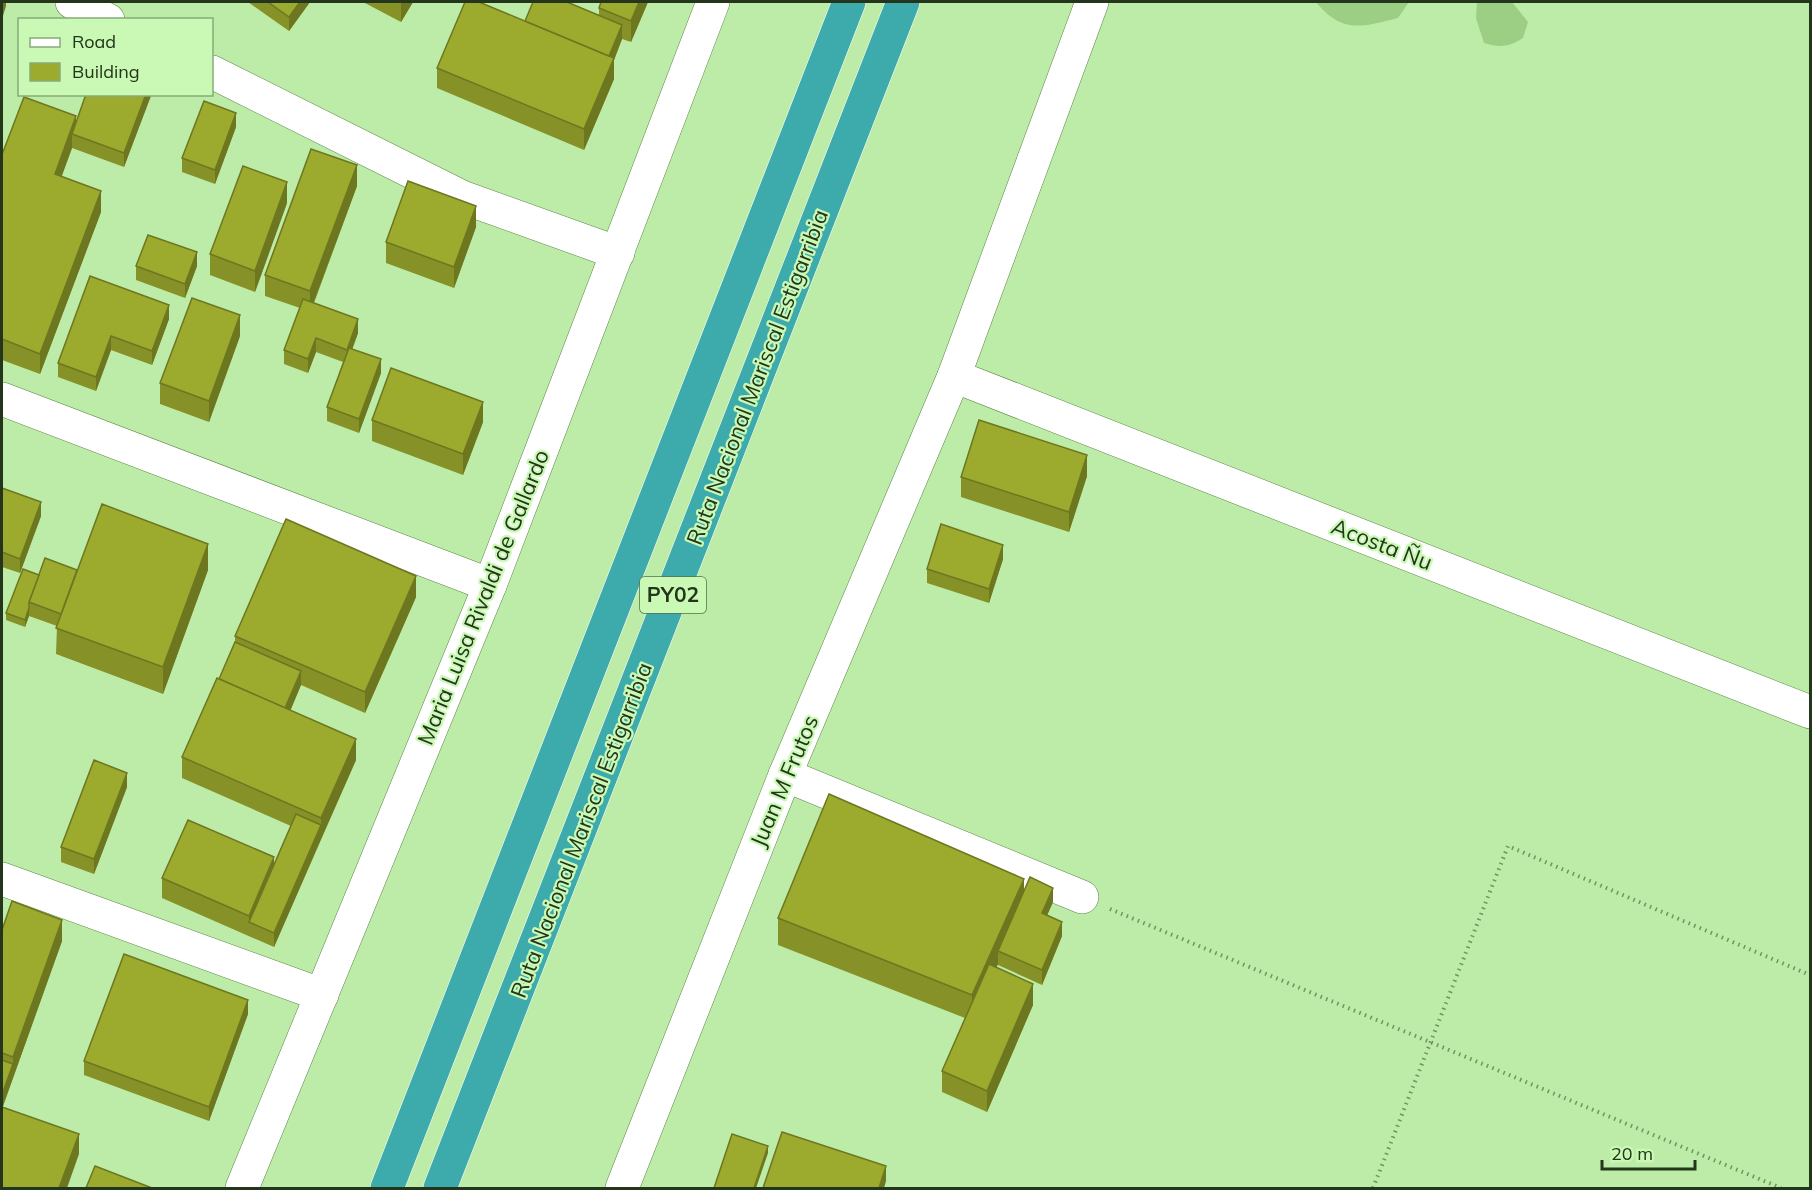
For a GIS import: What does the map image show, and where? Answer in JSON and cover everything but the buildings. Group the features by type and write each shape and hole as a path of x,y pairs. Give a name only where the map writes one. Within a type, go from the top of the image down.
{"highway":[{"name":"PY02","path":"387,1188 849,2"},
{"name":"Ruta Nacional Mariscal Estigarribia","path":"440,1188 903,2"}],"street":[{"path":"72,2 104,18"},
{"name":"Maria Luisa Rivaldi de Gallardo","path":"242,1188 490,585 713,2"},
{"name":"Juan M Frutos","path":"627,1186 785,775 954,376 1092,2"},
{"path":"213,72 462,197 618,253"},
{"name":"Acosta Ñu","path":"954,376 1810,712"},
{"path":"2,399 490,585"},
{"path":"785,775 1082,897"},
{"path":"2,879 322,995"}],"path":[{"path":"1373,1188 1429,1041 1508,846 1810,975"},
{"path":"1082,897 1781,1188"}],"green space":[{"path":"1316,2 1409,2 1398,18 1374,24 1353,25 1335,19"},
{"path":"1477,2 1512,2 1528,22 1523,38 1504,46 1484,43 1476,18"}]}
